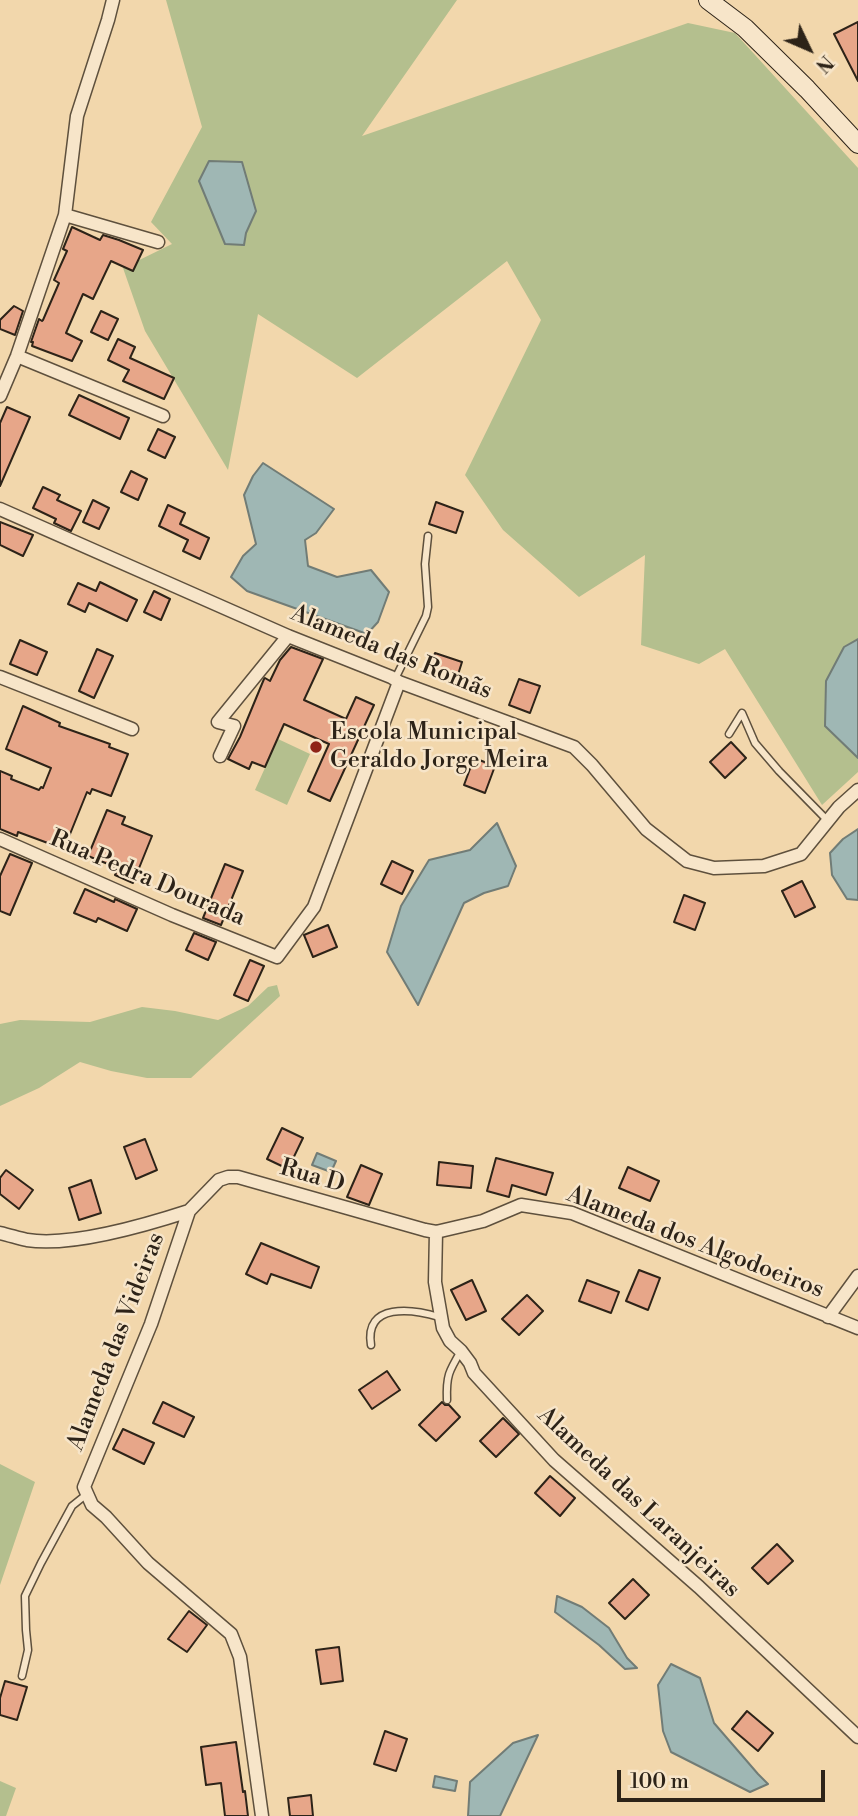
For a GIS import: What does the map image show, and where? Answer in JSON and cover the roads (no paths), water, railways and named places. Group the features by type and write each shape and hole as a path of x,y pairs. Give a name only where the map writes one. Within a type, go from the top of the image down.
{"main road":[{"path":"708,0 746,28 858,144"}],"street":[{"path":"0,396 17,356 65,215 77,116 113,0"},
{"path":"65,215 158,242"},
{"path":"17,356 163,416"},
{"name":"Alameda das Romãs","path":"0,509 288,636 574,747 646,829 687,860 714,868 764,866 801,854 839,807 858,790"},
{"path":"220,756 234,726 218,722 288,636"},
{"path":"0,677 132,729"},
{"name":"Rua Pedra Dourada","path":"1,842 277,957 314,907 397,680"},
{"name":"Rua D","path":"189,1212 219,1180 238,1177 392,1222 436,1232"},
{"name":"Alameda dos Algodoeiros","path":"436,1232 483,1222 521,1205 572,1213 858,1328"},
{"path":"0,1233 26,1240 53,1242 107,1233 189,1212"},
{"name":"Alameda das Videiras","path":"85,1490 151,1324 189,1212"},
{"name":"Alameda das Laranjeiras","path":"436,1232 435,1282 443,1328 474,1373 554,1460 699,1587 858,1737"},
{"path":"828,1317 858,1276"},
{"path":"85,1490 92,1504 148,1563 232,1634 240,1657 262,1816"}],"lane":[{"path":"397,680 428,607 425,564 428,537"},
{"path":"729,734 743,713 755,743 828,821"},
{"path":"371,1345 370,1335 376,1319 384,1312 419,1311 441,1317"},
{"path":"447,1400 446,1380 461,1351"},
{"path":"22,1676 28,1650 25,1596 72,1506 85,1490"}],"water":[{"path":"209,161 242,162 256,211 246,233 244,245 225,244 199,181"},
{"path":"263,463 334,509 316,533 305,540 308,566 337,577 371,570 389,592 378,622 367,634 247,591 231,577 243,556 256,544 244,495"},
{"path":"858,639 858,758 825,726 826,681 844,647"},
{"path":"497,823 516,866 508,886 484,893 464,903 418,1005 387,952 401,906 429,860 470,850"},
{"path":"858,829 858,900 847,899 832,875 830,853 843,839"},
{"path":"317,1153 336,1161 331,1172 312,1165"},
{"path":"557,1596 582,1607 609,1628 627,1658 637,1668 625,1669 599,1645 555,1612"},
{"path":"671,1664 700,1678 714,1723 768,1784 750,1792 671,1752 663,1731 658,1685"},
{"path":"538,1735 500,1816 468,1816 470,1782 513,1743"},
{"path":"435,1776 457,1781 455,1791 433,1787"}],"place":[{"name":"Escola Municipal Geraldo Jorge Meira","path":"316,747"}]}
